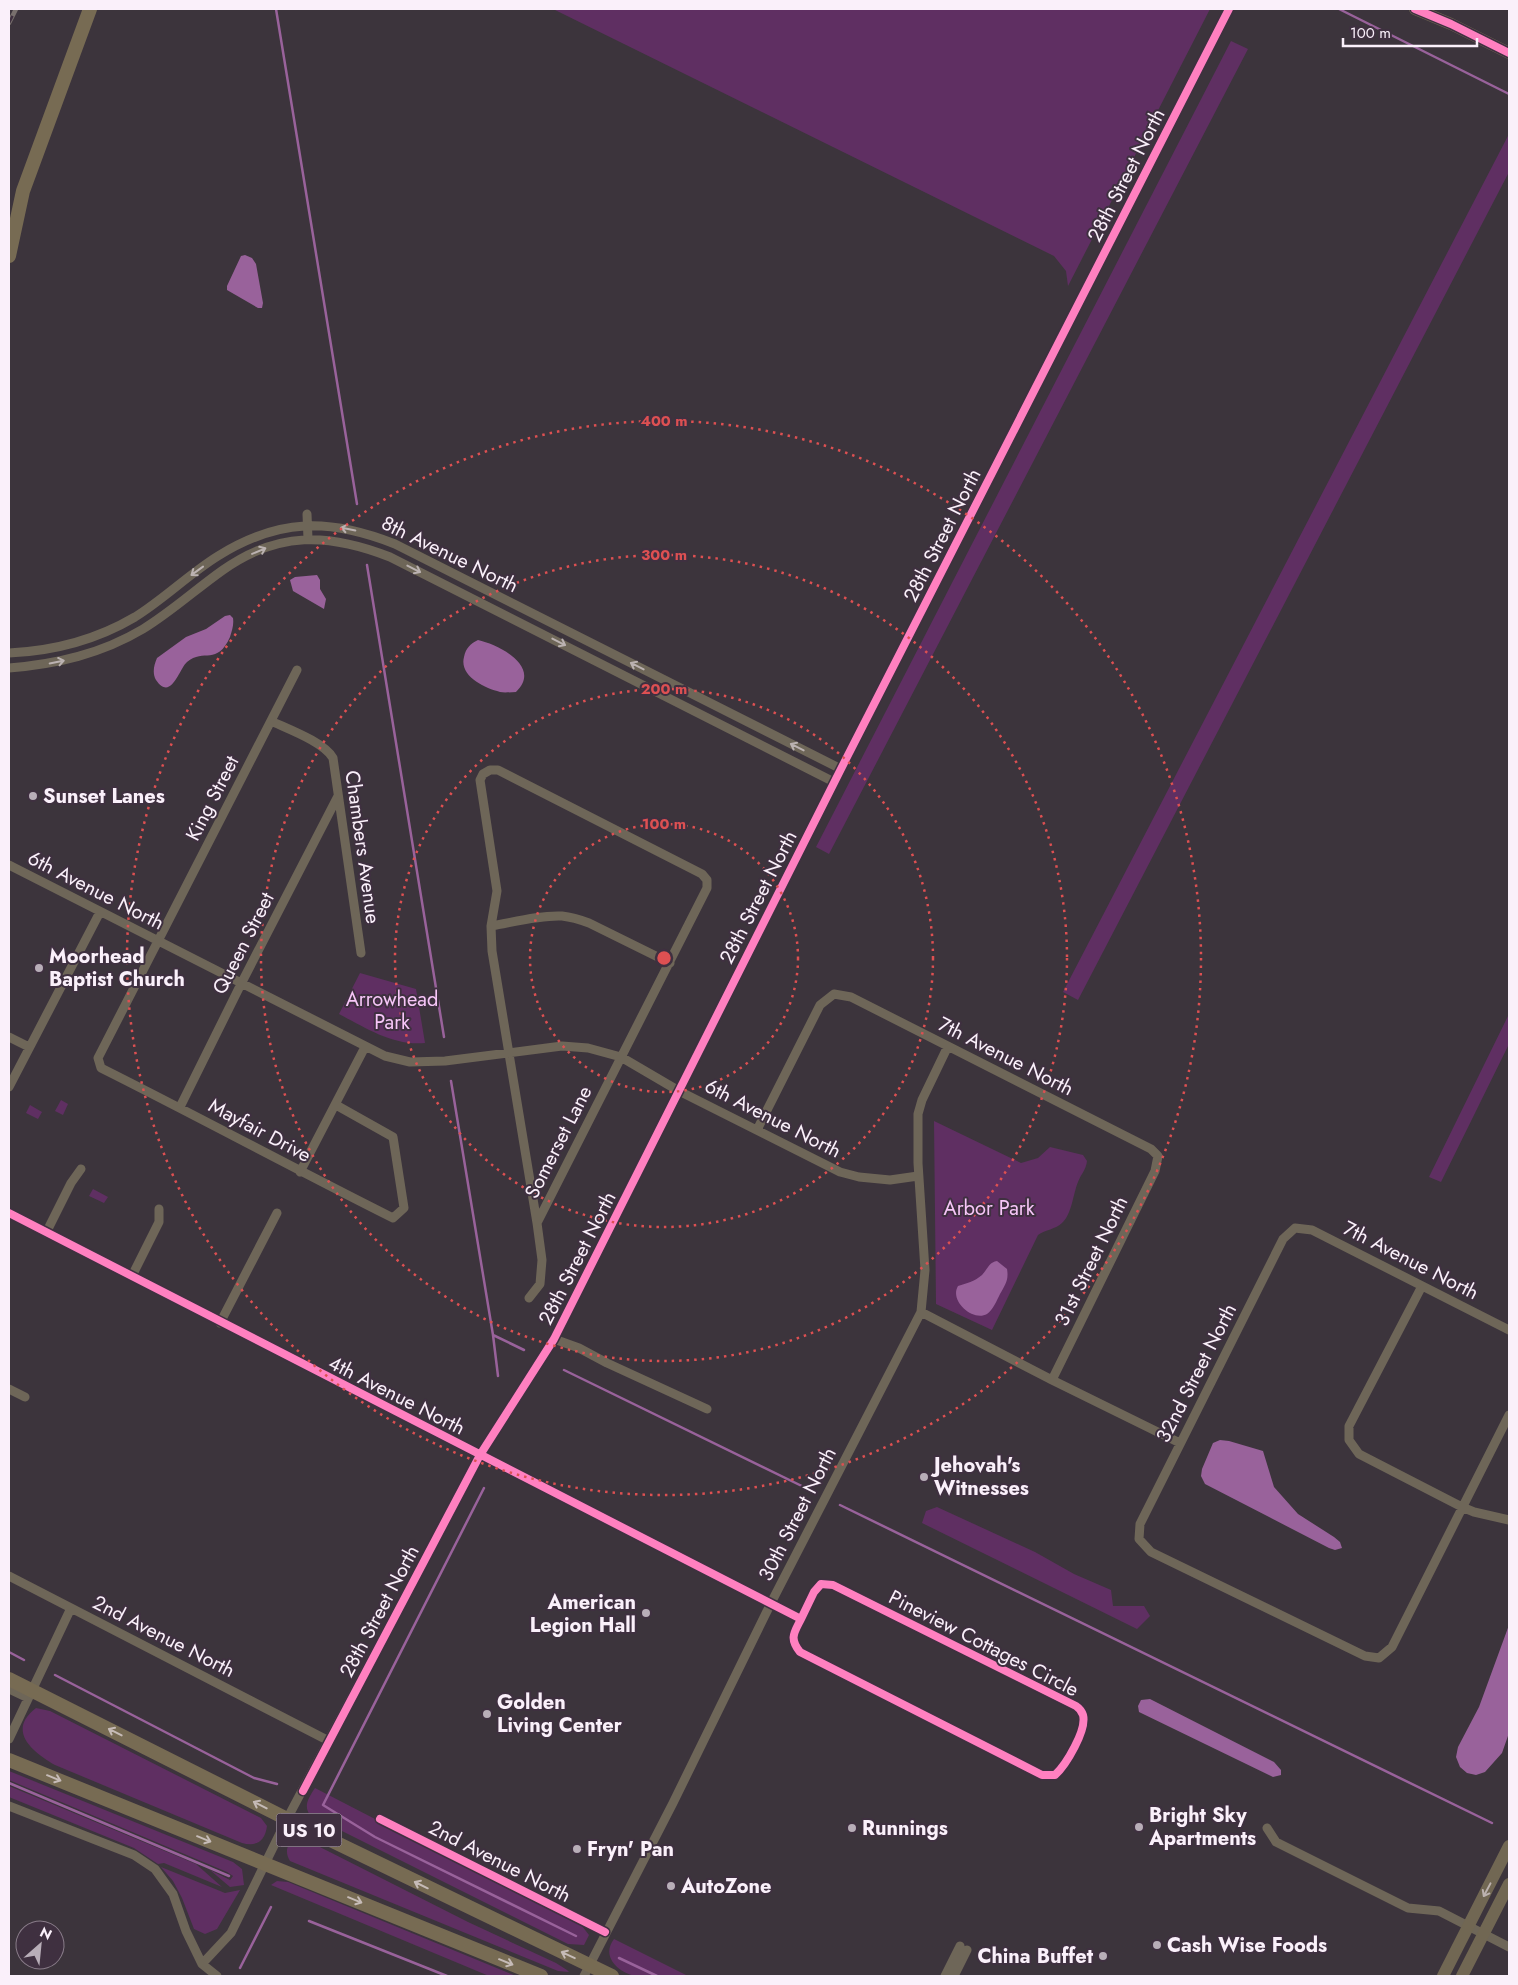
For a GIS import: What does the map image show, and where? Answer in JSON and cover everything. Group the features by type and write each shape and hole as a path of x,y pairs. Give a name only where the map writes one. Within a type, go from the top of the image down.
{"main road":[{"path":"9,256 23,191 90,9"},
{"path":"1415,9 1509,52"},
{"name":"US 10","path":"9,1679 30,1694 475,1911 587,1971 612,1976"},
{"name":"US 10","path":"9,1760 541,1976"},
{"path":"1443,1976 1509,1846"},
{"path":"1462,1976 1509,1884"}],"street":[{"name":"28th Street North","path":"202,1964 231,1933 287,1819 480,1456 554,1339 834,782 1229,9"},
{"path":"307,514 308,539"},
{"name":"8th Avenue North","path":"9,653 58,648 109,631 136,616 218,556 270,531 307,524 341,527 370,534 395,544 841,769"},
{"name":"8th Avenue North","path":"9,668 60,662 115,644 144,628 225,568 250,554 274,545 308,539 339,541 390,557 834,782"},
{"name":"King Street","path":"158,942 297,670"},
{"name":"Chambers Avenue","path":"272,721 323,746 330,752 333,758 361,953"},
{"name":"Somerset Lane","path":"490,770 498,770 702,874 708,888 537,1223 492,951 491,926 497,891 480,780 483,774 490,770"},
{"name":"Queen Street","path":"180,1107 338,796"},
{"name":"6th Avenue North","path":"9,866 384,1056 410,1062 445,1061 562,1046 588,1048 621,1057 679,1091 840,1172 859,1177 890,1180 918,1176"},
{"path":"9,1087 100,912"},
{"path":"491,926 562,916 589,922 670,964"},
{"name":"Mayfair Drive","path":"158,942 98,1058 101,1068 180,1107 300,1172 393,1218 404,1208 394,1137 336,1105"},
{"name":"7th Avenue North","path":"757,1130 820,1005 834,994 852,997 1151,1149 1158,1156"},
{"path":"9,1037 29,1047"},
{"name":"30th Street North","path":"587,1971 605,1932 673,1803 770,1604 921,1312 925,1270 918,1176 918,1114 922,1100 948,1046"},
{"path":"300,1172 365,1047"},
{"name":"31st Street North","path":"1052,1380 1155,1171 1158,1164 1158,1156"},
{"path":"46,1233 81,1169"},
{"path":"132,1276 159,1222 159,1209"},
{"name":"4th Avenue North","path":"9,1213 770,1604"},
{"path":"220,1323 277,1213"},
{"path":"529,1298 540,1284 542,1260 537,1223"},
{"name":"7th Avenue North","path":"1295,1228 1312,1230 1509,1330"},
{"name":"32nd Street North","path":"1295,1228 1283,1239 1180,1443 1140,1524 1139,1538 1151,1552 1365,1656 1379,1658 1392,1647 1462,1507"},
{"path":"1422,1286 1349,1426 1349,1440 1359,1454 1462,1507 1474,1512 1509,1520"},
{"path":"921,1312 1052,1380 1180,1443"},
{"path":"554,1339 579,1348 607,1363 708,1409"},
{"path":"9,1389 25,1397"},
{"path":"1462,1507 1509,1415"},
{"name":"2nd Avenue North","path":"9,1576 329,1741"},
{"name":"Pineview Cottages Circle","path":"822,1584 833,1585 1076,1706 1083,1714 1084,1726 1064,1768 1055,1775 1042,1775 800,1652 794,1644 793,1634 801,1618 814,1592 822,1584"},
{"path":"770,1604 801,1618"},
{"path":"9,1739 71,1608"},
{"path":"9,1689 30,1694"},
{"path":"9,1806 134,1855 155,1869 173,1894 186,1931 202,1964 217,1976"},
{"name":"2nd Avenue North","path":"380,1818 605,1932"},
{"path":"1267,1828 1276,1842 1408,1908 1439,1911 1509,1947"},
{"path":"945,1976 964,1948 954,1976"}],"green space":[{"path":"553,9 1210,9 1068,286 1066,271 1054,256"},
{"path":"1231,41 1248,49 829,854 816,847"},
{"path":"1509,134 1509,172 1078,1000 1063,992"},
{"name":"Arrowhead Park","path":"360,973 416,989 425,1043 402,1042 391,1039 339,1014"},
{"path":"1509,1014 1509,1044 1441,1182 1429,1177"},
{"path":"61,1100 68,1104 63,1115 55,1111"},
{"path":"30,1105 42,1112 38,1119 26,1113"},
{"name":"Arbor Park","path":"934,1121 1021,1163 1038,1158 1050,1147 1083,1155 1087,1161 1068,1214 1060,1225 1038,1235 992,1330 936,1304"},
{"path":"93,1189 108,1197 104,1203 89,1196"},
{"path":"937,1507 1035,1552 1074,1574 1111,1590 1113,1606 1144,1606 1150,1616 1137,1629 922,1523 926,1511"},
{"path":"36,1708 50,1711 261,1818 267,1826 264,1836 256,1843 242,1843 55,1765 31,1747 23,1733 23,1725 27,1717"},
{"path":"9,1771 233,1862 242,1869 244,1885 230,1887 210,1870 230,1880 233,1876 227,1872 9,1780"},
{"path":"9,1786 196,1864 222,1887 164,1863 158,1864 134,1848 9,1797"},
{"path":"315,1788 582,1926 589,1935 584,1945 568,1944 310,1815 307,1805"},
{"path":"301,1839 468,1922 556,1963 569,1972 558,1971 290,1861 287,1852 288,1847 294,1840"},
{"path":"161,1867 225,1893 240,1890 217,1929 205,1934 194,1929 173,1881"},
{"path":"277,1881 288,1882 516,1976 489,1976 271,1885"},
{"path":"614,1939 688,1976 640,1977 622,1971 610,1957 610,1945"}],"shaded area":[{"path":"245,255 252,258 256,264 263,303 262,308 258,308 227,290 227,286 241,256"},
{"path":"317,575 320,580 320,589 326,599 324,609 293,591 290,580 295,577"},
{"path":"230,615 233,618 232,630 225,646 215,654 193,658 187,662 170,686 161,686 154,675 154,666 157,658 186,637 206,629 225,616"},
{"path":"478,640 507,652 521,666 524,674 523,683 516,692 502,692 480,684 465,670 463,664 466,651"},
{"path":"997,1261 1007,1269 1007,1279 996,1302 987,1314 981,1316 969,1313 957,1298 958,1286 976,1279 990,1265"},
{"path":"1220,1440 1263,1451 1274,1487 1298,1514 1334,1537 1340,1542 1342,1548 1335,1550 1329,1548 1205,1484 1201,1476 1202,1469 1213,1443"},
{"path":"1509,1625 1509,1733 1502,1753 1485,1772 1476,1775 1467,1773 1460,1767 1456,1757 1458,1747 1479,1707"},
{"path":"1150,1699 1274,1762 1281,1770 1281,1775 1273,1777 1139,1712 1138,1706 1141,1700"}],"waterway":[{"path":"276,9 357,504"},
{"path":"1339,9 1509,94"},
{"path":"367,565 444,1037"},
{"path":"451,1081 493,1335 498,1376"},
{"path":"493,1335 524,1350"},
{"path":"564,1370 810,1490"},
{"path":"484,1488 323,1805 375,1837 576,1936"},
{"path":"840,1505 1492,1823"},
{"path":"9,1652 24,1660"},
{"path":"55,1675 254,1778 277,1784"},
{"path":"9,1783 229,1876"},
{"path":"240,1968 271,1907"},
{"path":"309,1921 447,1976"},
{"path":"619,1958 657,1976"}],"railway":[{"path":"9,23 16,9"}],"cycle path":[{"path":"303,1791 480,1455 554,1339 846,759 1229,9"},
{"path":"1415,9 1451,24 1509,53"},
{"path":"9,1213 801,1619 794,1636 795,1643 800,1652 1042,1775 1055,1775 1065,1764 1079,1738 1083,1715 1076,1706 833,1585 821,1584 814,1592 801,1619"},
{"path":"380,1819 605,1932"}],"place":[{"name":"Sunset Lanes","path":"33,796"},
{"name":"Moorhead Baptist Church","path":"39,968"},
{"name":"Jehovah's Witnesses","path":"924,1477"},
{"name":"American Legion Hall","path":"646,1613"},
{"name":"Golden Living Center","path":"487,1714"},
{"name":"Bright Sky Apartments","path":"1139,1827"},
{"name":"Runnings","path":"852,1828"},
{"name":"Fryn' Pan","path":"577,1849"},
{"name":"AutoZone","path":"671,1886"},
{"name":"Cash Wise Foods","path":"1157,1945"},
{"name":"China Buffet","path":"1103,1956"}]}
